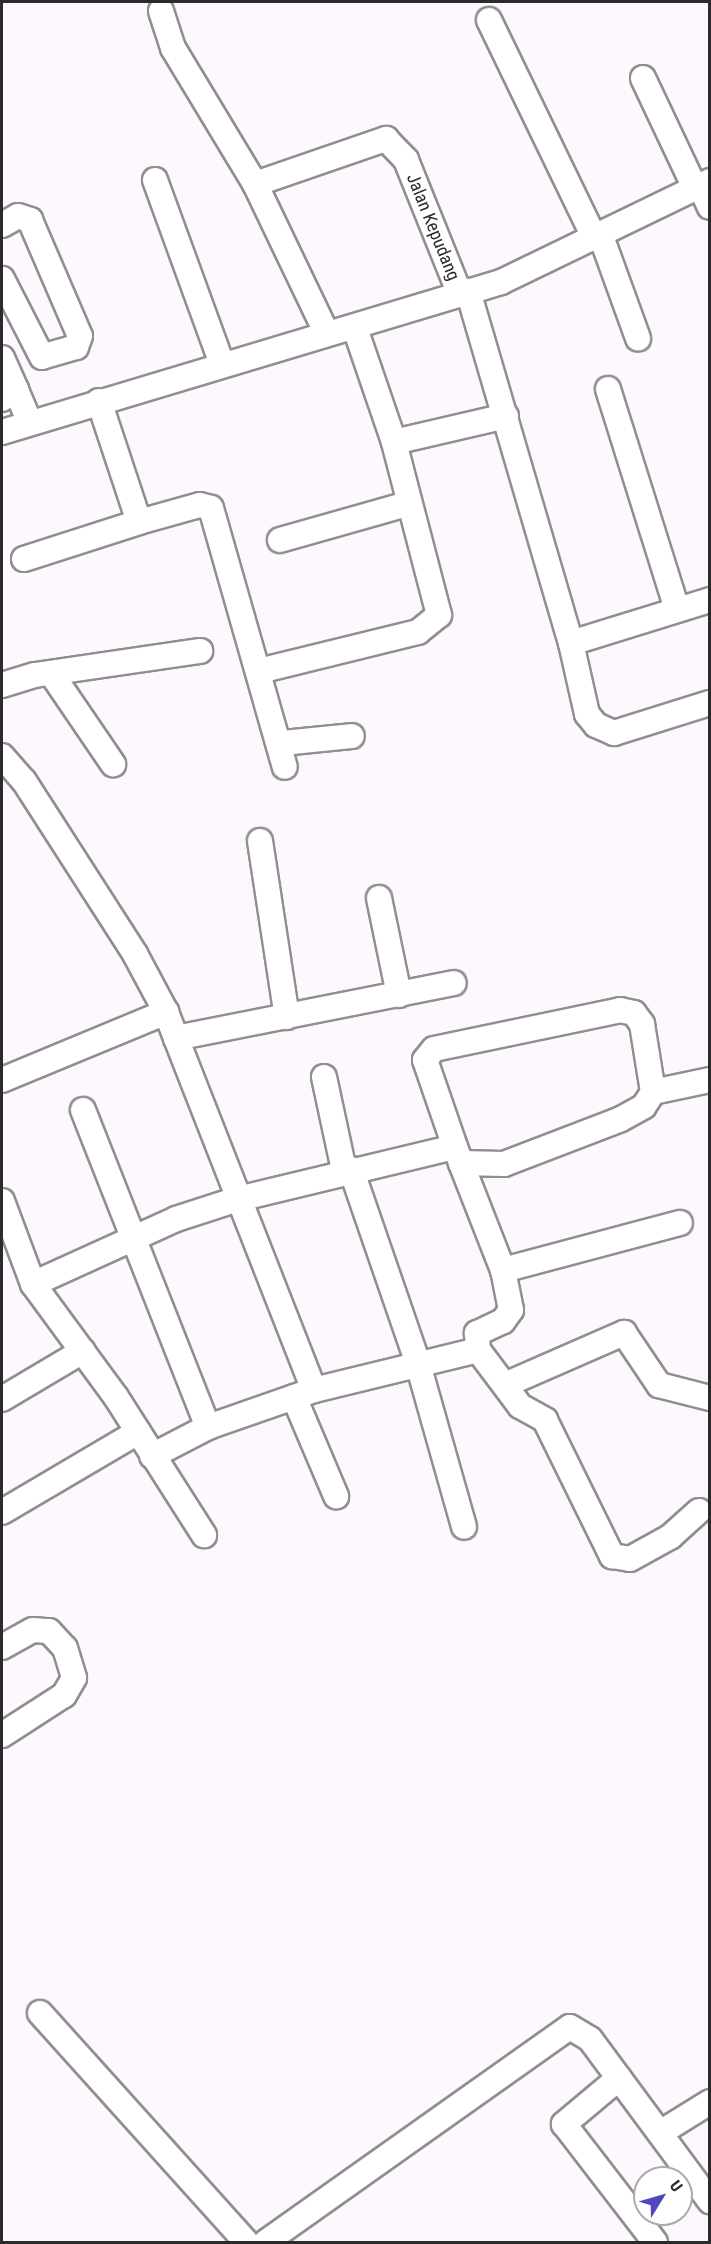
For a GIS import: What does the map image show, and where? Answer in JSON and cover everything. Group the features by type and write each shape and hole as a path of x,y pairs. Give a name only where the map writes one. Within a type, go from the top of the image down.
{"street":[{"path":"161,11 173,48 255,184 327,334"},
{"path":"489,20 598,238 638,338"},
{"path":"2,432 29,421 327,334 355,328 464,293 598,238 703,190 644,78"},
{"name":"Jalan Kepudang","path":"255,184 386,139 406,160 464,293 506,416 571,643 587,714 596,725 614,733 710,703"},
{"path":"155,180 222,364"},
{"path":"2,225 18,216 30,220 80,336 76,347 42,357 2,279"},
{"path":"259,671 418,632 436,621 440,604 407,504 394,442 355,328"},
{"path":"2,358 9,394 29,421"},
{"path":"608,389 677,609"},
{"path":"99,401 139,522"},
{"path":"394,442 506,416"},
{"path":"280,540 407,504"},
{"path":"24,559 200,505 211,508 282,743 285,767"},
{"path":"571,643 710,600"},
{"path":"2,685 35,675 54,676 200,651"},
{"path":"54,676 112,764"},
{"path":"282,743 352,736"},
{"path":"2,756 24,780 135,954 166,1012 238,1199 336,1496"},
{"path":"260,841 287,1017"},
{"path":"379,898 399,995"},
{"path":"176,1038 399,995 454,982"},
{"path":"33,1284 135,1238 238,1199 347,1170 458,1155 491,1167 621,1119 644,1107 653,1092 642,1024 634,1013 620,1010 434,1050 425,1060 458,1155 502,1270 511,1310 503,1321 477,1332 478,1350 507,1384 520,1406 545,1420 612,1556 630,1559 670,1537 699,1511"},
{"path":"2,1080 166,1012"},
{"path":"324,1077 347,1170 418,1364 464,1527"},
{"path":"653,1092 710,1080"},
{"path":"83,1110 208,1427"},
{"path":"2,1201 10,1250 138,1432 204,1535"},
{"path":"502,1270 680,1224"},
{"path":"507,1384 624,1333 659,1385 710,1398"},
{"path":"152,1456 208,1427 304,1394 478,1350"},
{"path":"2,1399 83,1352"},
{"path":"2,1512 138,1432"},
{"path":"2,1647 33,1630 49,1631 65,1648 74,1678 64,1695 2,1735"},
{"path":"40,2013 246,2242"},
{"path":"266,2242 563,2029 584,2032 710,2201"},
{"path":"619,2078 564,2124 656,2242"},
{"path":"660,2133 710,2102"}]}
